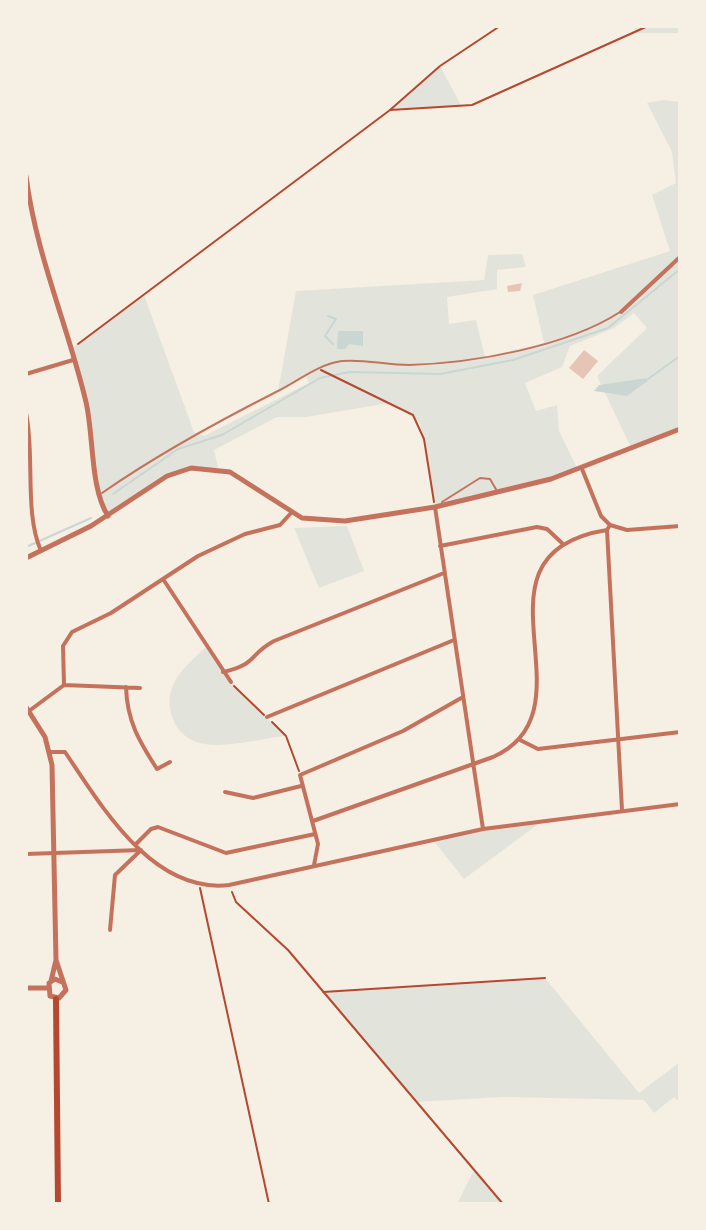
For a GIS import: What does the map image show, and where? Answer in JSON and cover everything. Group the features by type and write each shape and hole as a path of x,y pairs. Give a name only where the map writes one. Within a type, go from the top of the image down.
{"main road":[{"path":"56,999 58,1204"}],"street":[{"path":"26,176 34,227 92,428 97,496 108,516"},
{"path":"621,312 680,257"},
{"path":"26,374 73,360"},
{"path":"26,413 32,454 36,539 40,549"},
{"path":"26,558 108,516 167,476 204,467 240,477 291,513 328,522 435,507 497,492 582,469 680,429"},
{"path":"582,469 609,528 623,810"},
{"path":"435,507 483,829"},
{"path":"64,685 63,646 67,636 111,613 220,544 280,525 291,513"},
{"path":"313,821 501,753 520,740 537,704 531,600 535,577 562,543 585,533 609,528 627,530 680,526"},
{"path":"440,546 537,527 547,529 562,543"},
{"path":"223,672 246,667 260,648 274,641 444,573"},
{"path":"163,579 231,682"},
{"path":"267,717 454,640"},
{"path":"56,960 47,988 48,994 56,999 65,993 56,960 54,783 49,752 27,709 64,685 140,688"},
{"path":"126,687 127,712 134,733 157,769 170,762"},
{"path":"314,865 318,844 300,775 403,731 463,697"},
{"path":"520,740 538,749 680,732"},
{"path":"49,752 65,752 104,810 141,850 176,876 199,887 229,885 483,829 680,804"},
{"path":"225,792 253,798 301,786"},
{"path":"136,844 151,829 158,827 226,853 315,834"},
{"path":"26,854 141,850"},
{"path":"110,930 110,896 115,875 141,850"},
{"path":"51,981 62,982"},
{"path":"26,988 47,988"}],"lane":[{"path":"97,496 194,433 318,368 341,361 405,365 485,357 557,338 605,322 621,312"},
{"path":"435,507 480,478 490,479 497,492"}],"path":[{"path":"70,349 390,110 440,66 500,26"},
{"path":"390,110 472,105 648,26"},
{"path":"324,373 331,379 413,415 424,439 435,507"},
{"path":"231,682 286,736 300,775"},
{"path":"229,885 236,902 288,950 503,1204"},
{"path":"199,887 269,1204"},
{"path":"323,992 545,978"}],"shaded area":[{"path":"633,26 680,26 680,33 636,33"},
{"path":"440,66 462,107 390,110"},
{"path":"664,100 680,102 680,429 632,450 597,376 647,328 634,313 614,328 570,346 562,367 525,383 536,411 557,405 559,431 578,470 435,507 421,426 413,415 389,403 306,417 277,417 214,450 218,468 178,472 108,516 97,496 92,428 70,349 144,295 194,432 204,436 309,383 306,376 278,391 296,291 484,280 488,255 522,254 526,267 497,270 497,289 447,297 449,324 476,320 485,357 544,343 533,295 670,251 652,195 676,183 672,152 647,103","holes":["646,378 648,381 627,396 604,385"]},
{"path":"338,331 363,331 363,346 349,344 345,349 337,349"},
{"path":"646,378 648,381 627,396 594,391 599,385"},
{"path":"347,526 364,571 319,588 294,528"},
{"path":"206,647 241,694 286,736 209,745 192,740 179,730 171,712 171,690 181,672"},
{"path":"545,819 464,879 433,840"},
{"path":"545,978 639,1093 680,1062 680,1103 674,1097 654,1113 644,1100 503,1097 416,1102 323,992"},
{"path":"474,1170 503,1204 457,1204"}],"building":[{"path":"522,283 520,291 508,292 507,286"},
{"path":"584,350 598,361 583,379 569,368"}],"waterway":[{"path":"113,494 178,449 222,435 320,378 349,372 440,374 513,360 608,328 680,269"},
{"path":"328,316 336,319 325,336 333,344"},
{"path":"648,379 680,356"},
{"path":"26,547 91,518"}]}
